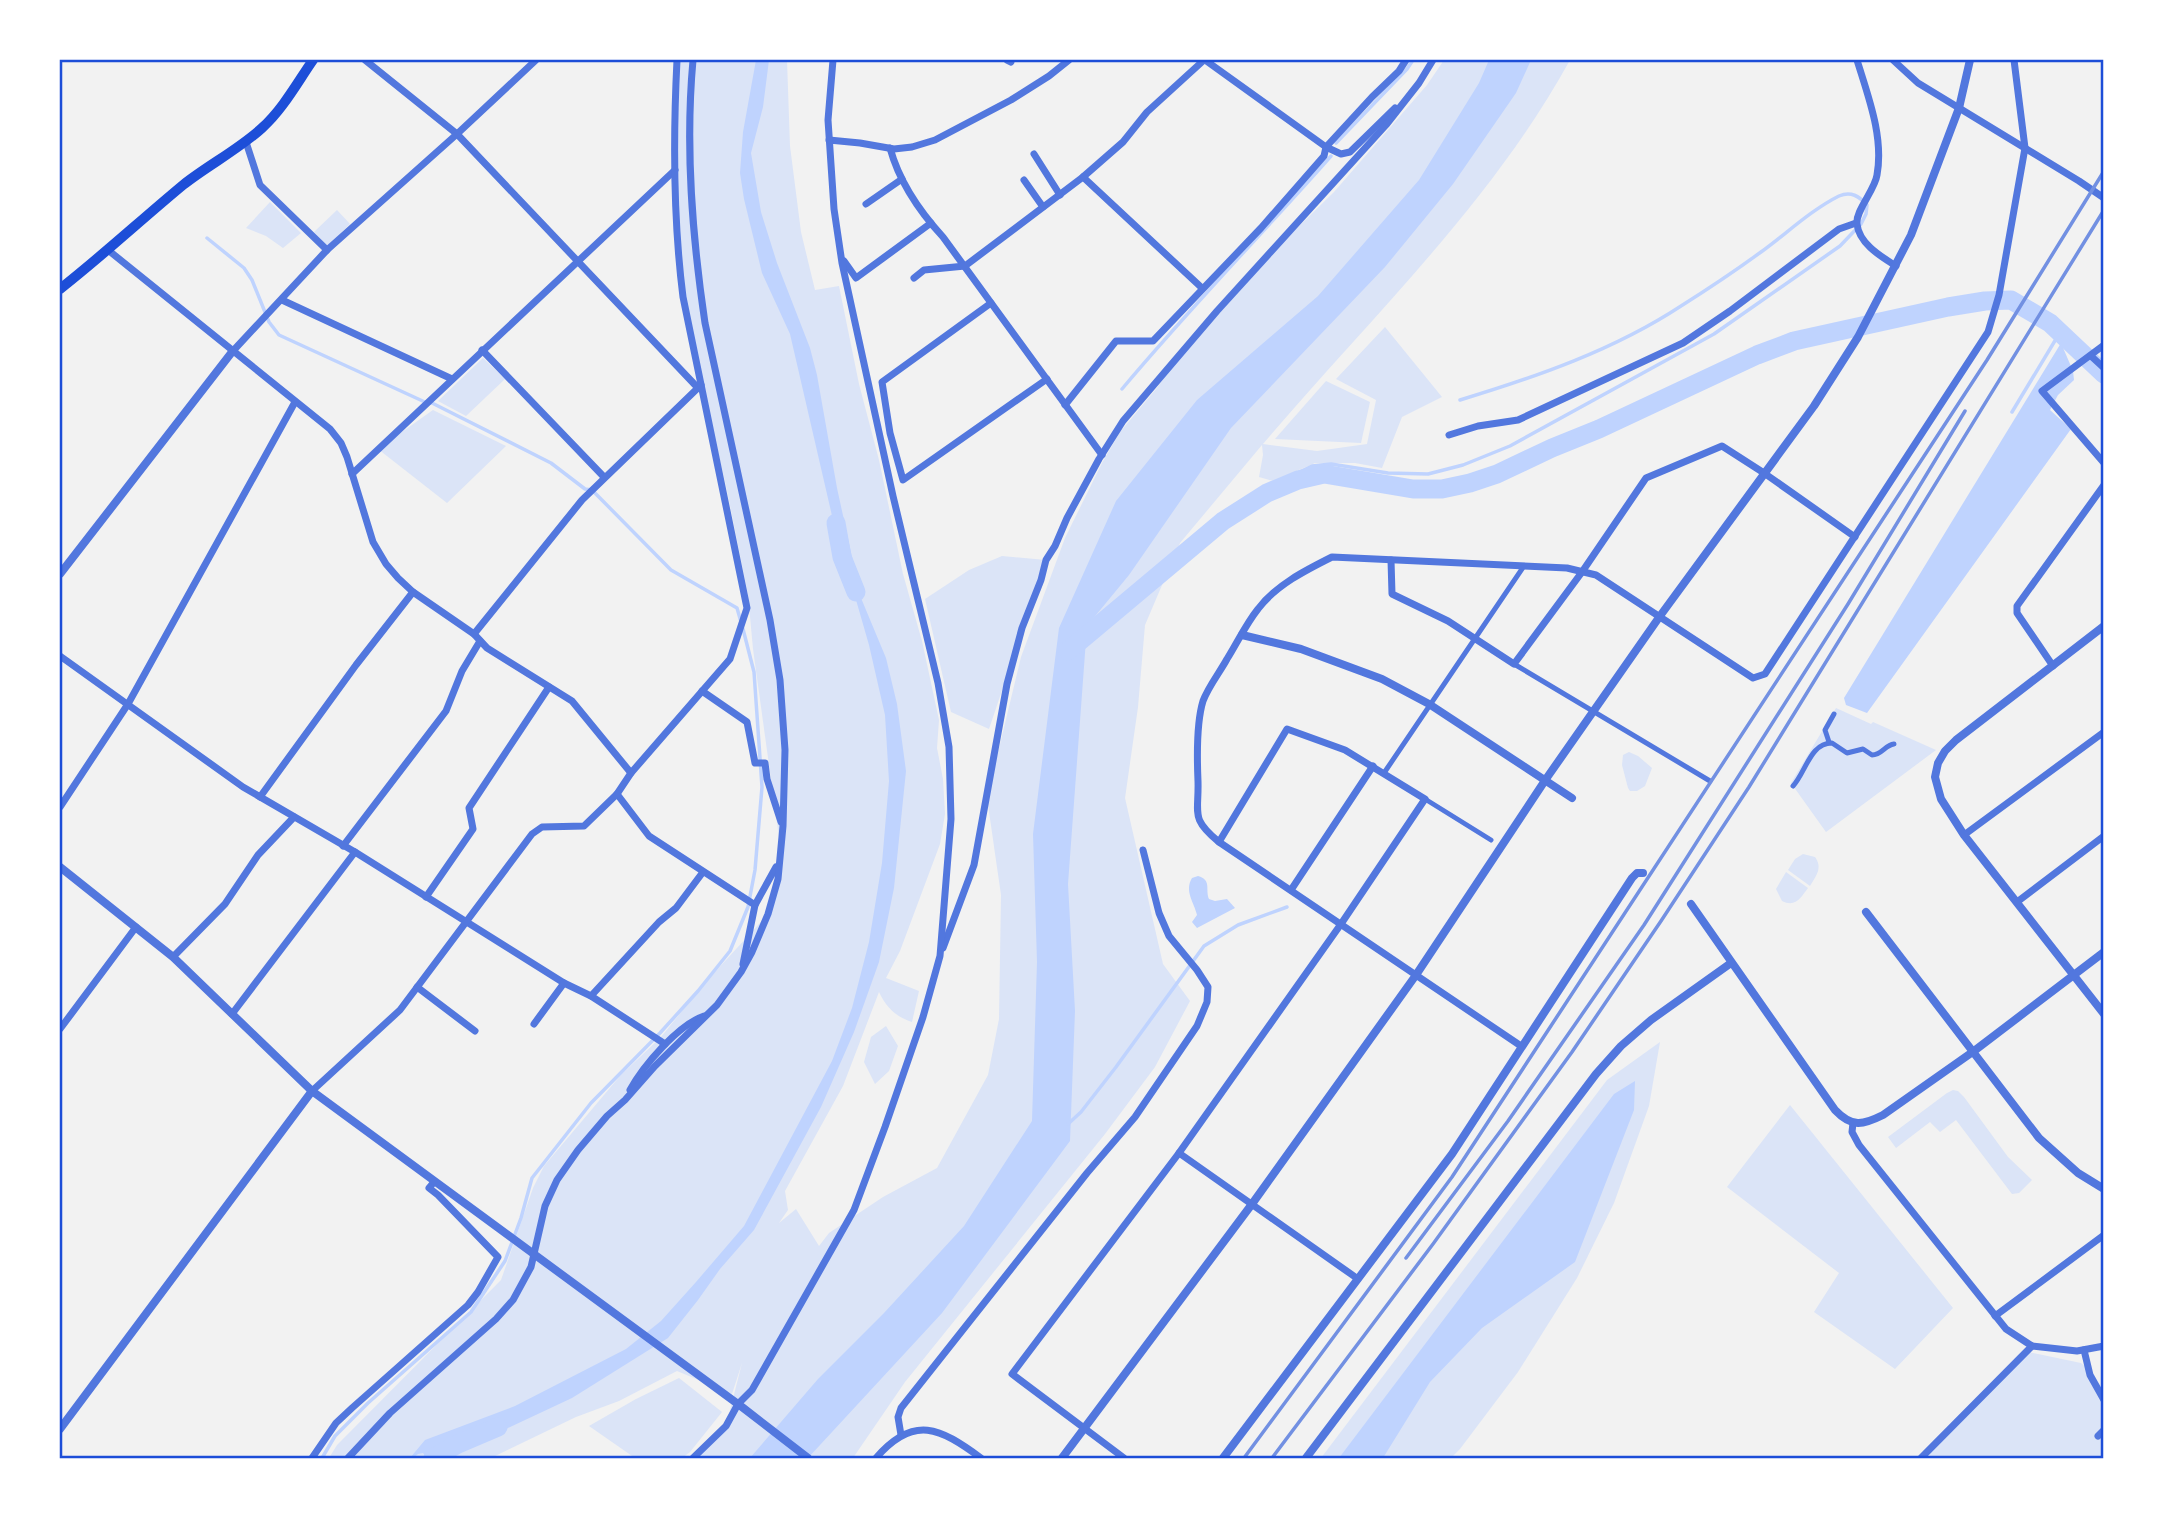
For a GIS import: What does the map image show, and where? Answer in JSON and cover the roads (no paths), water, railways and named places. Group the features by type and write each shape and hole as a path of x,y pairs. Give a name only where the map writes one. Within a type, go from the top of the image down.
{"main road":[{"path":"60,289 184,185 246,142 278,111 313,60"}],"street":[{"path":"365,60 457,134 700,386"},
{"path":"60,574 232,352 327,250 536,60"},
{"path":"60,1429 312,1091 400,1010 532,834 542,827 584,826 617,794 631,773 730,659 747,608 700,386 678,258 675,170 677,60"},
{"path":"348,1458 390,1413 496,1319 513,1300 531,1267 545,1206 557,1180 607,1116 709,1014 741,972 768,914 778,879 783,826 785,750 780,680 770,620 705,323 694,240 689,156 693,60"},
{"path":"833,60 828,120 834,209 841,258 893,496 938,683 949,747 951,819 940,956"},
{"path":"829,141 890,148 912,147 935,140 1011,100 1069,60"},
{"path":"914,278 924,270 965,266 1060,195 1123,142 1147,112 1205,60 1326,147 1341,154 1350,152 1411,93"},
{"path":"1065,405 1116,341 1153,341 1261,228 1324,156 1326,147 1399,71 1406,60"},
{"path":"693,1458 726,1426 737,1404 752,1390 854,1210 974,864 1007,684 1022,628 1046,560 1055,547 1067,518 1123,421 1167,368 1387,125 1433,60"},
{"path":"1857,60 1876,124 1878,175 1856,223 1860,234 1876,253 1896,266"},
{"path":"1893,60 1918,83 2104,198"},
{"path":"1062,1458 1252,1204 1416,975 1546,779 1660,616 1814,406 1858,337 1911,235 1959,108 1970,60"},
{"path":"1521,1046 1205,831 1195,806 1198,783 1196,761 1203,701 1257,610 1270,595 1307,569 1332,557 1567,568 1596,575 1753,678 1765,674 1988,332 1999,295 2025,148 2014,60"},
{"path":"246,142 260,185 327,250"},
{"path":"890,148 895,167 931,223 1102,455"},
{"path":"1034,154 1060,195"},
{"path":"352,474 675,170"},
{"path":"1083,177 1202,288"},
{"path":"866,204 902,179"},
{"path":"1024,180 1043,207"},
{"path":"841,258 856,278 931,223"},
{"path":"1449,435 1478,426 1518,420 1683,343 1839,229 1856,223"},
{"path":"108,250 330,429 341,443 373,542 386,564 413,592 474,634 487,649 572,701 631,773"},
{"path":"282,300 452,379"},
{"path":"991,303 882,382 890,433 903,480 1046,379"},
{"path":"2104,345 2042,391 2104,463"},
{"path":"482,350 604,477"},
{"path":"2088,358 2104,368"},
{"path":"474,634 582,500 700,386"},
{"path":"60,807 128,704 295,402"},
{"path":"1514,664 1582,572 1646,478 1722,446 1855,537"},
{"path":"2053,666 2017,613 2017,606 2104,485"},
{"path":"1391,560 1392,594 1448,621 1514,664 1710,781"},
{"path":"1384,773 1524,566"},
{"path":"260,797 413,592"},
{"path":"2104,626 1956,740 1938,763 1936,777 1941,799 1964,835 2104,1014"},
{"path":"1242,635 1301,649 1382,679 1429,704 1572,798"},
{"path":"343,846 446,711 462,671 480,641"},
{"path":"60,656 243,787 355,852 665,1044"},
{"path":"426,897 473,829 469,808 549,687"},
{"path":"702,691 747,722 755,763 765,763 767,779 783,826"},
{"path":"1829,742 1825,730 1834,714"},
{"path":"1219,842 1287,729 1345,750 1491,840"},
{"path":"1964,835 2104,732"},
{"path":"1793,786 1816,748 1829,742 1847,753 1863,750 1872,755 1880,754 1887,746 1894,744"},
{"path":"1291,890 1373,766"},
{"path":"617,794 649,836 755,905"},
{"path":"1124,1458 1012,1374 1179,1153 1341,924 1425,799"},
{"path":"173,957 225,904 258,855 294,817"},
{"path":"2017,902 2104,836"},
{"path":"901,1435 898,1417 901,1408 1087,1173 1135,1117 1197,1026 1207,1002 1208,987 1169,936 1159,914 1143,850"},
{"path":"232,1014 355,852"},
{"path":"741,972 755,905 774,872 780,855"},
{"path":"60,867 173,957 312,1091 808,1458"},
{"path":"591,996 659,922 676,908 703,872"},
{"path":"1223,1458 1452,1154 1632,878 1637,873 1643,873"},
{"path":"1691,904 1835,1110 1844,1120 1853,1123 1868,1123 1883,1115 1974,1051 2104,951"},
{"path":"1866,912 2039,1138 2078,1173 2104,1189"},
{"path":"60,1029 135,927"},
{"path":"1306,1458 1595,1074 1651,1020 1731,963"},
{"path":"534,1024 564,983"},
{"path":"417,987 475,1031"},
{"path":"625,1100 637,1077 665,1044 697,1018 709,1014"},
{"path":"1853,1123 1852,1132 1858,1145 2006,1329 2032,1346 2084,1350 2104,1346"},
{"path":"1179,1153 1358,1279"},
{"path":"313,1458 337,1423 352,1408 468,1305 498,1257 429,1188 434,1182"},
{"path":"1995,1316 2104,1236"},
{"path":"1921,1458 2032,1346"},
{"path":"2084,1350 2090,1375 2104,1400"},
{"path":"876,1458 888,1444 901,1435 916,1431 939,1433 981,1458"}],"water":[{"path":"756,60 769,60 763,107 751,153 761,212 777,263 810,348 861,598 886,658 897,704 906,771 894,888 879,962 854,1032 821,1107 754,1230 720,1269 668,1338 572,1398 450,1458 425,1458 423,1453 410,1458 425,1440 515,1406 626,1349 661,1321 696,1282 744,1226 832,1061 852,1008 869,942 882,863 889,781 885,715 869,645 833,520 790,334 762,273 744,199 740,173 743,132"},
{"path":"1489,60 1531,60 1516,93 1453,184 1385,267 1231,428 1129,575 1087,626 1068,884 1075,1011 1070,1141 942,1313 808,1458 750,1458 818,1379 884,1313 964,1226 1032,1121 1037,962 1033,834 1059,628 1116,501 1197,400 1318,296 1419,180 1479,83"},
{"path":"2061,343 2074,380 2058,395 2050,410 2071,429 1867,713 1846,705 1844,698"},
{"path":"1198,876 1207,882 1209,899 1227,899 1235,908 1197,928 1192,922 1197,915 1189,887 1192,878"},
{"path":"1635,1081 1634,1110 1575,1262 1482,1328 1430,1382 1383,1458 1339,1458 1614,1094"}],"waterway":[{"path":"1336,143 1413,60"},
{"path":"1122,389 1331,156"},
{"path":"1242,509 1281,481 1312,466 1331,464 1388,473 1428,474 1463,465 1510,446 1714,334 1840,246 1861,224 1867,205 1854,195 1839,196 1711,286 1629,336 1546,372 1460,400"},
{"path":"207,238 244,268 252,280 269,322 279,335 432,403 551,463 585,489 592,490 671,570 737,608 741,622"},
{"path":"1068,651 1223,521 1267,493 1298,480 1324,474 1413,489 1442,489 1470,483 1497,474 1757,355 1794,341 1948,307 2011,300 2050,323 2104,374"},
{"path":"2012,412 2059,334 2050,323"},
{"path":"836,523 842,557 856,592"},
{"path":"322,1458 335,1436 368,1403 471,1312 505,1261 532,1178 591,1103 660,1033 730,951 748,907 755,870 762,787 754,672 743,629"},
{"path":"1068,1124 1081,1112 1116,1067 1204,946 1238,925 1287,907"},
{"path":"433,1458 498,1427"}],"railway":[{"path":"1244,1458 1452,1177 1987,360 2104,171"},
{"path":"1272,1458 1433,1244 1572,1052 1661,921 1749,787 2104,210"},
{"path":"1406,1258 1508,1121 1644,925 1848,604 1965,411"}]}
